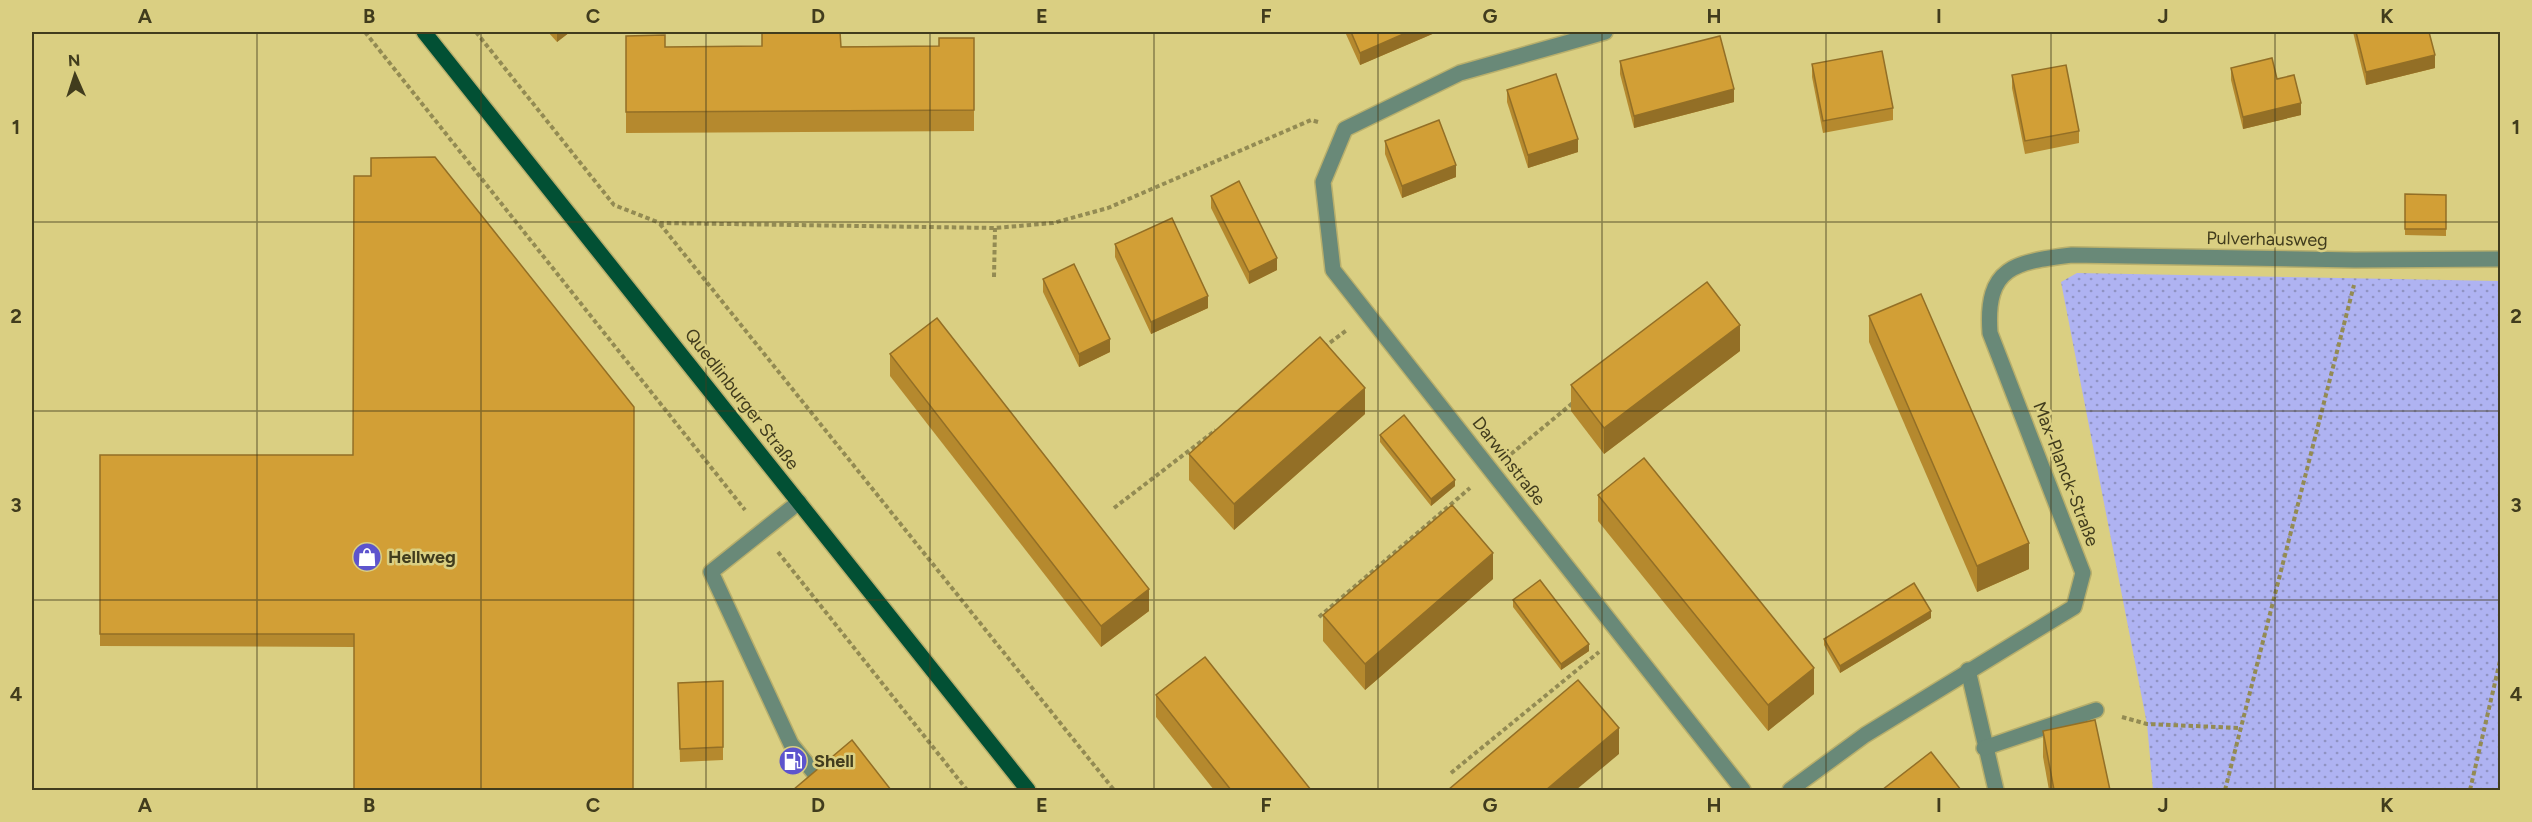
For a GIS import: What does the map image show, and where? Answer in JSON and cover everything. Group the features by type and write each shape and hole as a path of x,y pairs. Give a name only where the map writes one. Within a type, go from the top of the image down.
{"main road":[{"name":"Quedlinburger Straße","path":"424,32 1028,790"}],"street":[{"path":"1345,129 1460,73 1605,32"},
{"name":"Darwinstraße","path":"1345,129 1323,182 1334,270 1743,790"},
{"name":"Pulverhausweg","path":"2034,260 2072,255 2355,260 2500,259"},
{"name":"Max-Planck-Straße","path":"1790,790 1866,735 1968,670 2074,607 2084,573 1990,333 1988,308 1996,282 2013,267 2034,260"},
{"path":"799,502 711,572 791,744 828,790"},
{"path":"1968,670 1984,748 1996,790"},
{"path":"1984,748 2096,710"}],"path":[{"path":"365,32 967,790"},
{"path":"476,32 614,205 660,223 994,228 1053,224 1108,208 1311,120 1345,129"},
{"path":"660,223 1114,790"},
{"path":"993,277 994,228"},
{"path":"2225,790 2356,277 2355,260"},
{"path":"1322,349 1369,313"},
{"path":"1114,508 1218,428"},
{"path":"1451,773 1621,634"},
{"path":"2470,790 2500,661"},
{"path":"2147,724 2240,728"}],"shaded area":[{"path":"2077,273 2500,281 2500,790 2153,790 2147,724 2061,282"}],"building":[{"path":"762,32 840,32 841,47 939,46 939,38 974,38 974,110 626,112 626,36 665,35 665,47 762,46"},
{"path":"1351,32 1408,32 1360,53"},
{"path":"2356,32 2429,32 2435,55 2366,72"},
{"path":"1720,36 1734,89 1634,116 1620,61"},
{"path":"1882,51 1893,108 1823,121 1812,64"},
{"path":"2272,58 2277,79 2294,75 2301,103 2243,117 2231,68"},
{"path":"2066,65 2079,131 2025,141 2012,75"},
{"path":"1556,74 1578,139 1528,155 1507,90"},
{"path":"1439,120 1456,165 1402,186 1385,141"},
{"name":"Hellweg","path":"435,157 634,407 633,790 354,790 354,634 100,634 100,455 353,455 354,176 371,176 371,158"},
{"path":"1239,181 1277,258 1249,272 1211,196"},
{"path":"2405,194 2446,195 2446,229 2405,229"},
{"path":"1172,218 1208,296 1151,322 1115,244"},
{"path":"1074,264 1110,339 1079,354 1043,279"},
{"path":"1707,282 1740,325 1604,428 1571,385"},
{"path":"1921,294 2029,543 1977,566 1869,316"},
{"path":"937,318 1149,589 1101,626 890,354"},
{"path":"1320,337 1365,388 1234,504 1189,454"},
{"path":"1404,415 1455,480 1431,499 1380,435"},
{"path":"1644,458 1814,668 1768,705 1598,495"},
{"path":"1452,505 1493,553 1365,664 1323,615"},
{"path":"1540,580 1589,644 1561,664 1513,600"},
{"path":"1914,583 1931,611 1840,666 1824,639"},
{"path":"1205,657 1311,790 1231,790 1156,695"},
{"path":"1578,680 1619,728 1546,790 1448,790"},
{"path":"723,681 723,747 680,749 678,683"},
{"path":"2095,720 2110,790 2054,790 2043,731"},
{"path":"852,740 891,790 793,790"},
{"path":"1931,752 1961,790 1882,790"}],"place":[{"name":"Hellweg","path":"367,557"},
{"name":"Shell","path":"793,761"}]}
